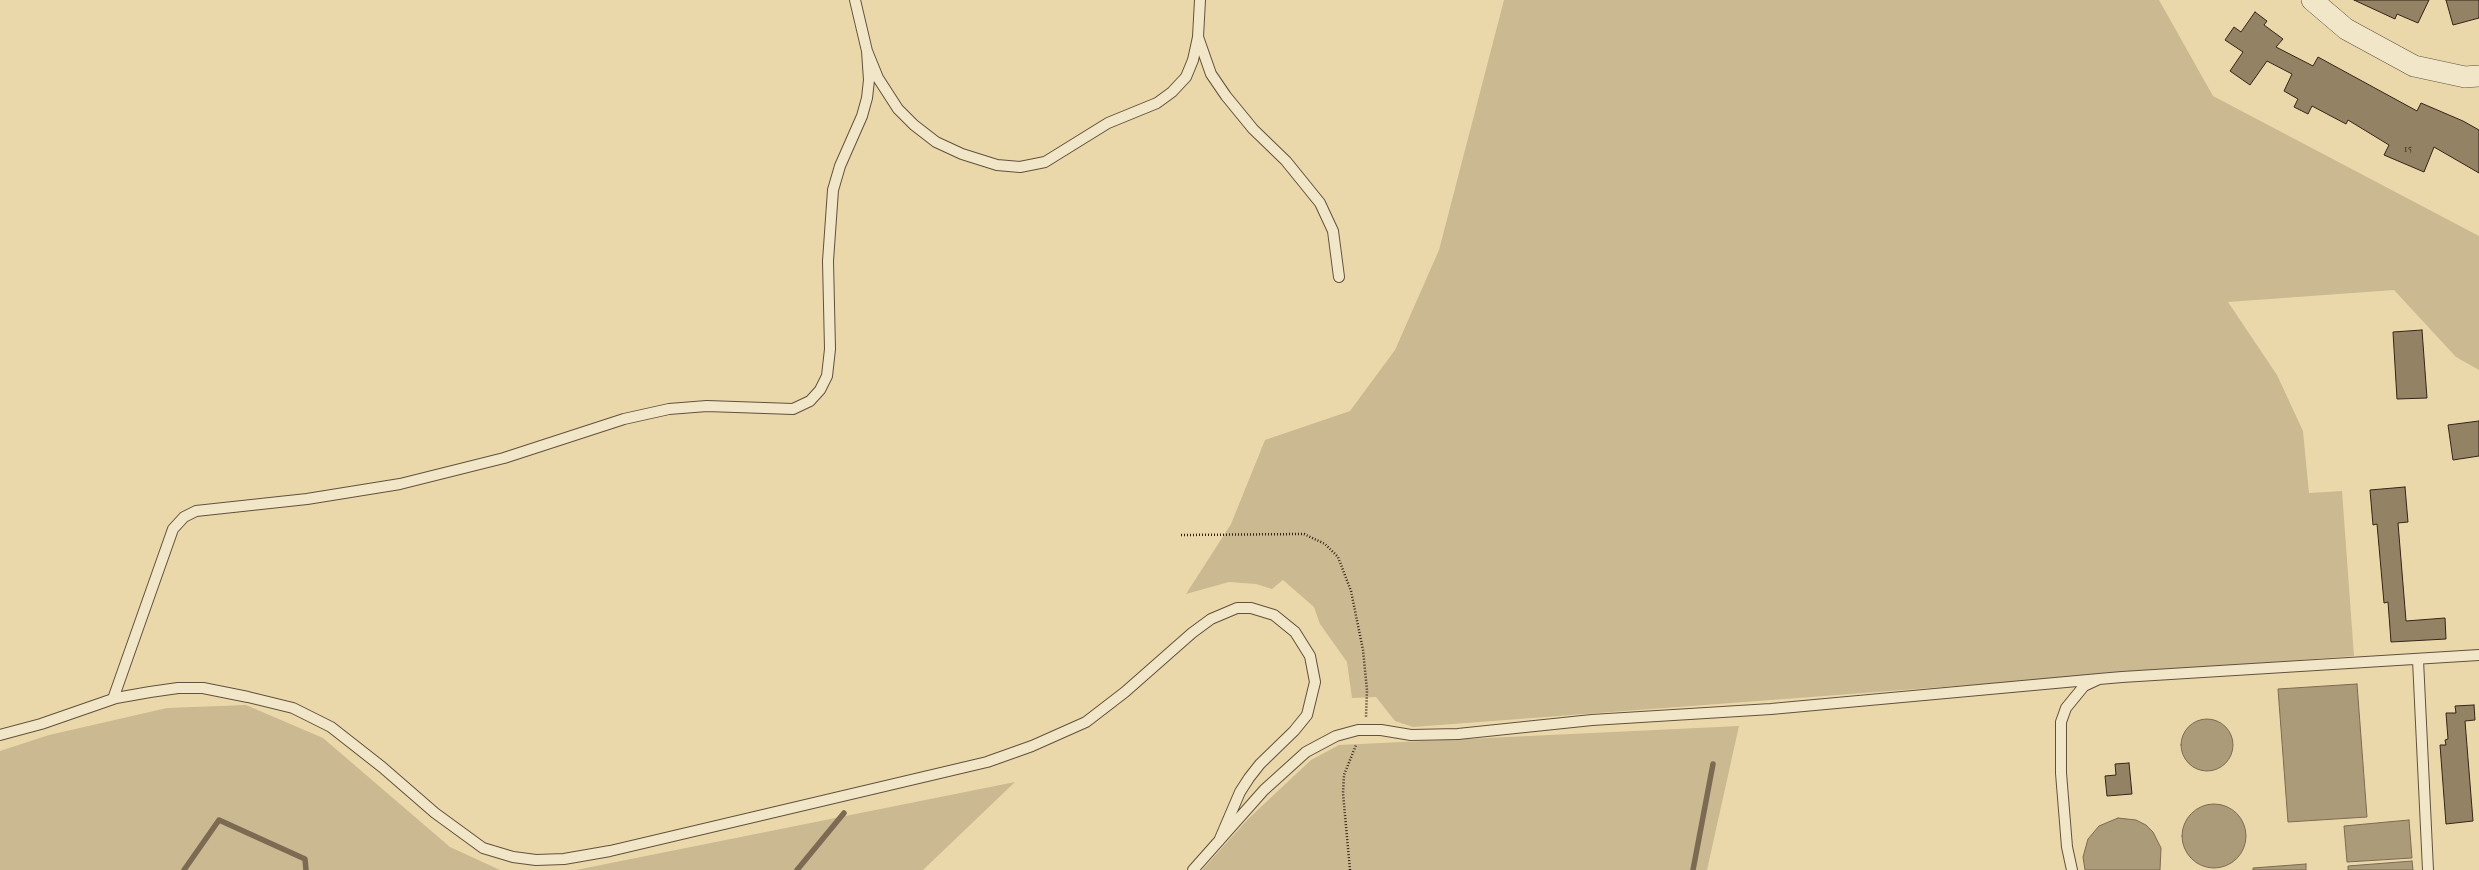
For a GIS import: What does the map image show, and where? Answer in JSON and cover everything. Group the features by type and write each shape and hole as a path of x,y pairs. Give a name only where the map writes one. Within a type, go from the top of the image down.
{"street":[{"path":"2312,0 2346,29 2414,66 2465,77 2479,76"}],"lane":[{"path":"855,0 867,51 878,78 898,109 914,126 936,142 962,154 997,165 1020,167 1045,162 1108,123 1157,103 1167,96 1186,77 1198,37 1200,0"},
{"path":"1198,37 1211,74 1226,96 1253,129 1286,161 1320,203 1333,231 1340,278"},
{"path":"113,699 173,528 184,517 196,511 307,499 400,484 504,458 603,425 669,409 719,406 793,409 810,401 820,390 827,376 830,349 828,261 832,196 840,166 853,140 867,98 869,80 867,51"},
{"path":"0,735 41,724 113,699 178,688 203,688 293,708 331,727 382,767 435,813 483,848 513,857 536,860 564,859 610,851 944,774 993,760 1032,746 1086,722 1125,692 1192,633 1211,619 1237,608 1251,608 1274,615 1295,632 1310,656 1315,682 1306,715 1294,732 1260,764 1249,778 1240,792 1219,841"},
{"path":"1193,870 1264,790 1306,752 1336,736 1358,730 1411,734 1458,734 1592,720 1771,709 2099,679 2479,655"},
{"path":"2418,660 2428,870"},
{"path":"2072,870 2067,847 2061,773 2061,722 2066,708 2074,696 2084,686 2099,679"}],"shaded area":[{"path":"1504,0 2159,0 2213,96 2479,236 2479,370 2456,357 2394,290 2228,302 2277,375 2303,431 2309,493 2342,491 2354,656 1413,727 1395,721 1376,697 1352,698 1347,662 1320,624 1314,607 1283,580 1272,589 1256,584 1229,582 1186,594 1231,524 1265,440 1350,411 1395,350 1439,250"},
{"path":"2357,684 2367,817 2288,822 2278,689"},
{"path":"246,705 323,738 450,847 500,870 0,870 0,751 49,735 167,708"},
{"path":"2202,719 2212,719 2222,723 2229,730 2233,740 2233,750 2229,760 2222,767 2212,771 2202,771 2192,767 2185,760 2181,750 2181,740 2185,730 2192,723"},
{"path":"1739,726 1707,870 1202,870 1248,819 1311,760 1339,745"},
{"path":"1015,782 923,870 576,870"},
{"path":"2208,804 2220,804 2237,813 2244,824 2246,836 2244,848 2237,859 2220,868 2208,868 2196,863 2187,854 2182,842 2182,830 2187,818 2196,809"},
{"path":"2118,818 2136,820 2146,825 2153,832 2161,848 2160,870 2085,870 2083,857 2088,839 2099,826"},
{"path":"2409,820 2412,858 2347,862 2344,826"},
{"path":"2412,861 2413,870 2348,870 2348,866"},
{"path":"2306,864 2306,870 2253,870 2253,868"}],"building":[{"path":"2354,0 2429,0 2418,23 2397,14 2395,19"},
{"path":"2446,0 2479,0 2479,18 2453,25"},
{"path":"2255,12 2267,21 2264,25 2283,39 2276,47 2313,66 2318,57 2417,111 2421,103 2463,121 2479,130 2479,173 2434,147 2424,172 2384,155 2389,145 2348,120 2346,124 2312,106 2308,114 2294,107 2298,99 2284,91 2292,74 2267,61 2250,85 2230,71 2243,52 2225,40 2234,27 2241,32"},
{"path":"2422,330 2427,398 2397,399 2393,332"},
{"path":"2479,421 2479,456 2453,460 2448,425"},
{"path":"2405,487 2408,522 2398,523 2406,621 2445,618 2446,639 2391,642 2388,602 2384,603 2377,524 2373,525 2370,490"},
{"path":"2474,705 2475,720 2465,721 2473,821 2446,824 2440,745 2446,745 2445,740 2448,739 2446,713 2456,713 2455,706"},
{"path":"2129,763 2132,794 2107,796 2105,776 2116,775 2115,764"}],"waterway":[{"path":"1693,870 1713,764"},
{"path":"797,870 844,813"},
{"path":"184,870 219,820 305,859 306,870"}]}
